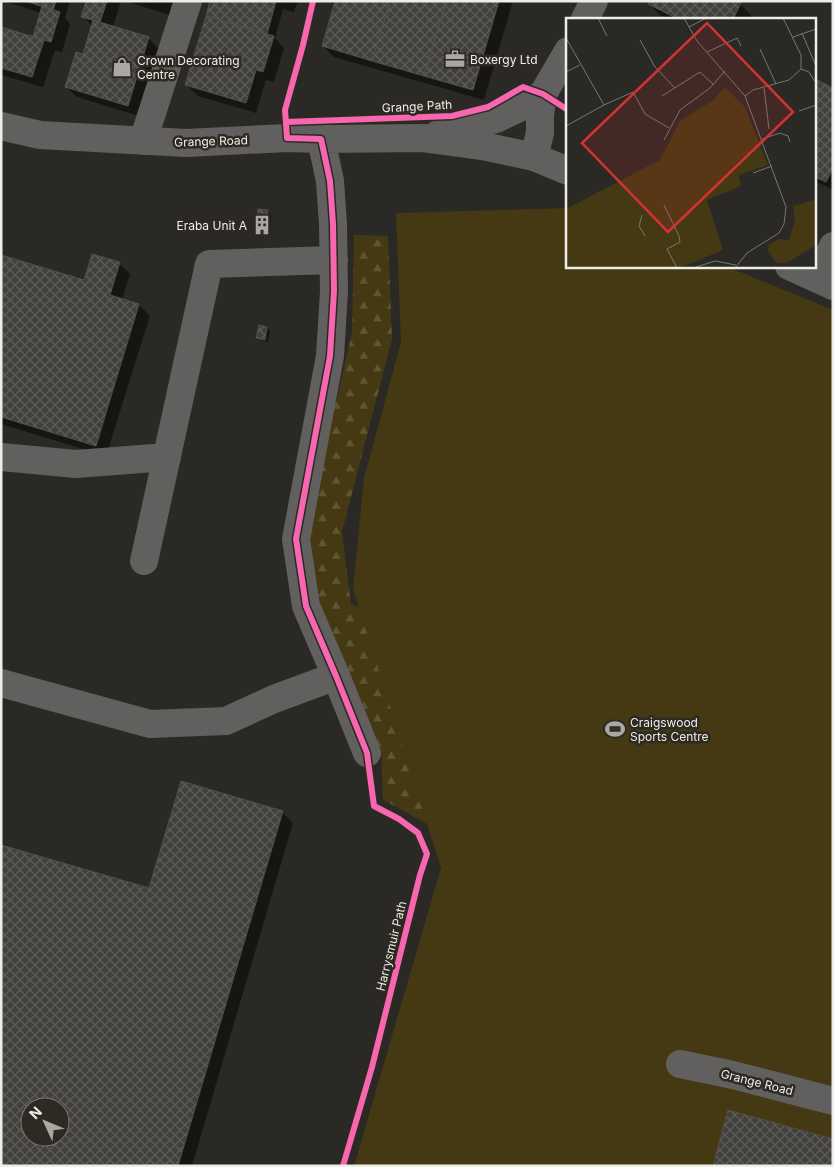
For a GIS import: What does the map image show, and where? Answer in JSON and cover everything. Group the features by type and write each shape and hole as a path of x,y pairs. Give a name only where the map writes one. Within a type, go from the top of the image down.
{"street":[{"path":"143,140 188,1"},
{"path":"586,18 594,1"},
{"name":"Grange Road","path":"534,157 540,133 543,94 566,54"},
{"name":"Grange Road","path":"422,138 496,119 543,94"},
{"name":"Grange Road","path":"1,126 40,135 186,143 287,138 422,138 484,146 534,157 566,170"},
{"path":"321,139 330,181 333,224 334,291 330,356 296,539 306,606 367,753"},
{"path":"794,268 825,282 833,246"},
{"path":"144,561 210,264 334,260"},
{"path":"1,457 76,464 167,457"},
{"path":"1,683 150,724 226,721 274,699 336,676"},
{"name":"Grange Road","path":"680,1064 733,1075 833,1101"}],"green space":[{"name":"Craigswood Sports Centre","path":"566,208 566,268 731,268 833,310 833,1166 354,1166 441,868 353,589 364,478 401,342 396,213"},
{"path":"354,235 388,236 392,339 342,532 351,604 833,817 446,834 383,800 381,750 321,613 304,540 352,333"}],"building":[{"path":"25,1 56,1 53,10"},
{"path":"86,1 107,1 100,22 81,17"},
{"path":"210,1 276,1 267,34 206,16"},
{"path":"335,1 390,1 372,61 322,46"},
{"path":"390,1 446,1 424,76 372,61"},
{"path":"446,1 499,1 473,90 424,76"},
{"path":"649,1 737,1 741,3 734,18 676,18 648,4"},
{"path":"42,6 60,12 51,42 33,37"},
{"path":"206,16 274,36 263,72 256,70 246,103 185,85"},
{"path":"93,20 149,37 128,106 65,87 76,52 83,54"},
{"path":"1,27 44,40 32,77 1,68"},
{"path":"816,80 833,88 833,168 826,182 816,177"},
{"path":"258,209 268,210 267,220 257,220"},
{"name":"Eraba Unit A","path":"257,220 267,220 267,231 256,230"},
{"path":"92,254 120,262 110,295 139,304 96,446 1,417 1,255 84,280"},
{"path":"259,325 267,327 265,340 256,338"},
{"path":"181,781 283,811 178,1166 1,1166 1,845 149,888"},
{"path":"728,1110 833,1139 833,1166 713,1166"}],"cycle path":[{"name":"Harrysmuir Path","path":"313,1 285,110 287,138 321,139 330,181 334,291 330,356 296,539 306,606 367,753 374,806 399,819 418,833 427,854 420,875 372,1067 343,1166"},
{"name":"Grange Path","path":"286,122 452,116 488,107 523,87 543,94 566,109"}],"place":[{"name":"Boxergy Ltd","path":"455,59"},
{"name":"Crown Decorating Centre","path":"122,67"},
{"name":"Eraba Unit A","path":"262,225"},
{"name":"Craigswood Sports Centre","path":"615,729"}]}
